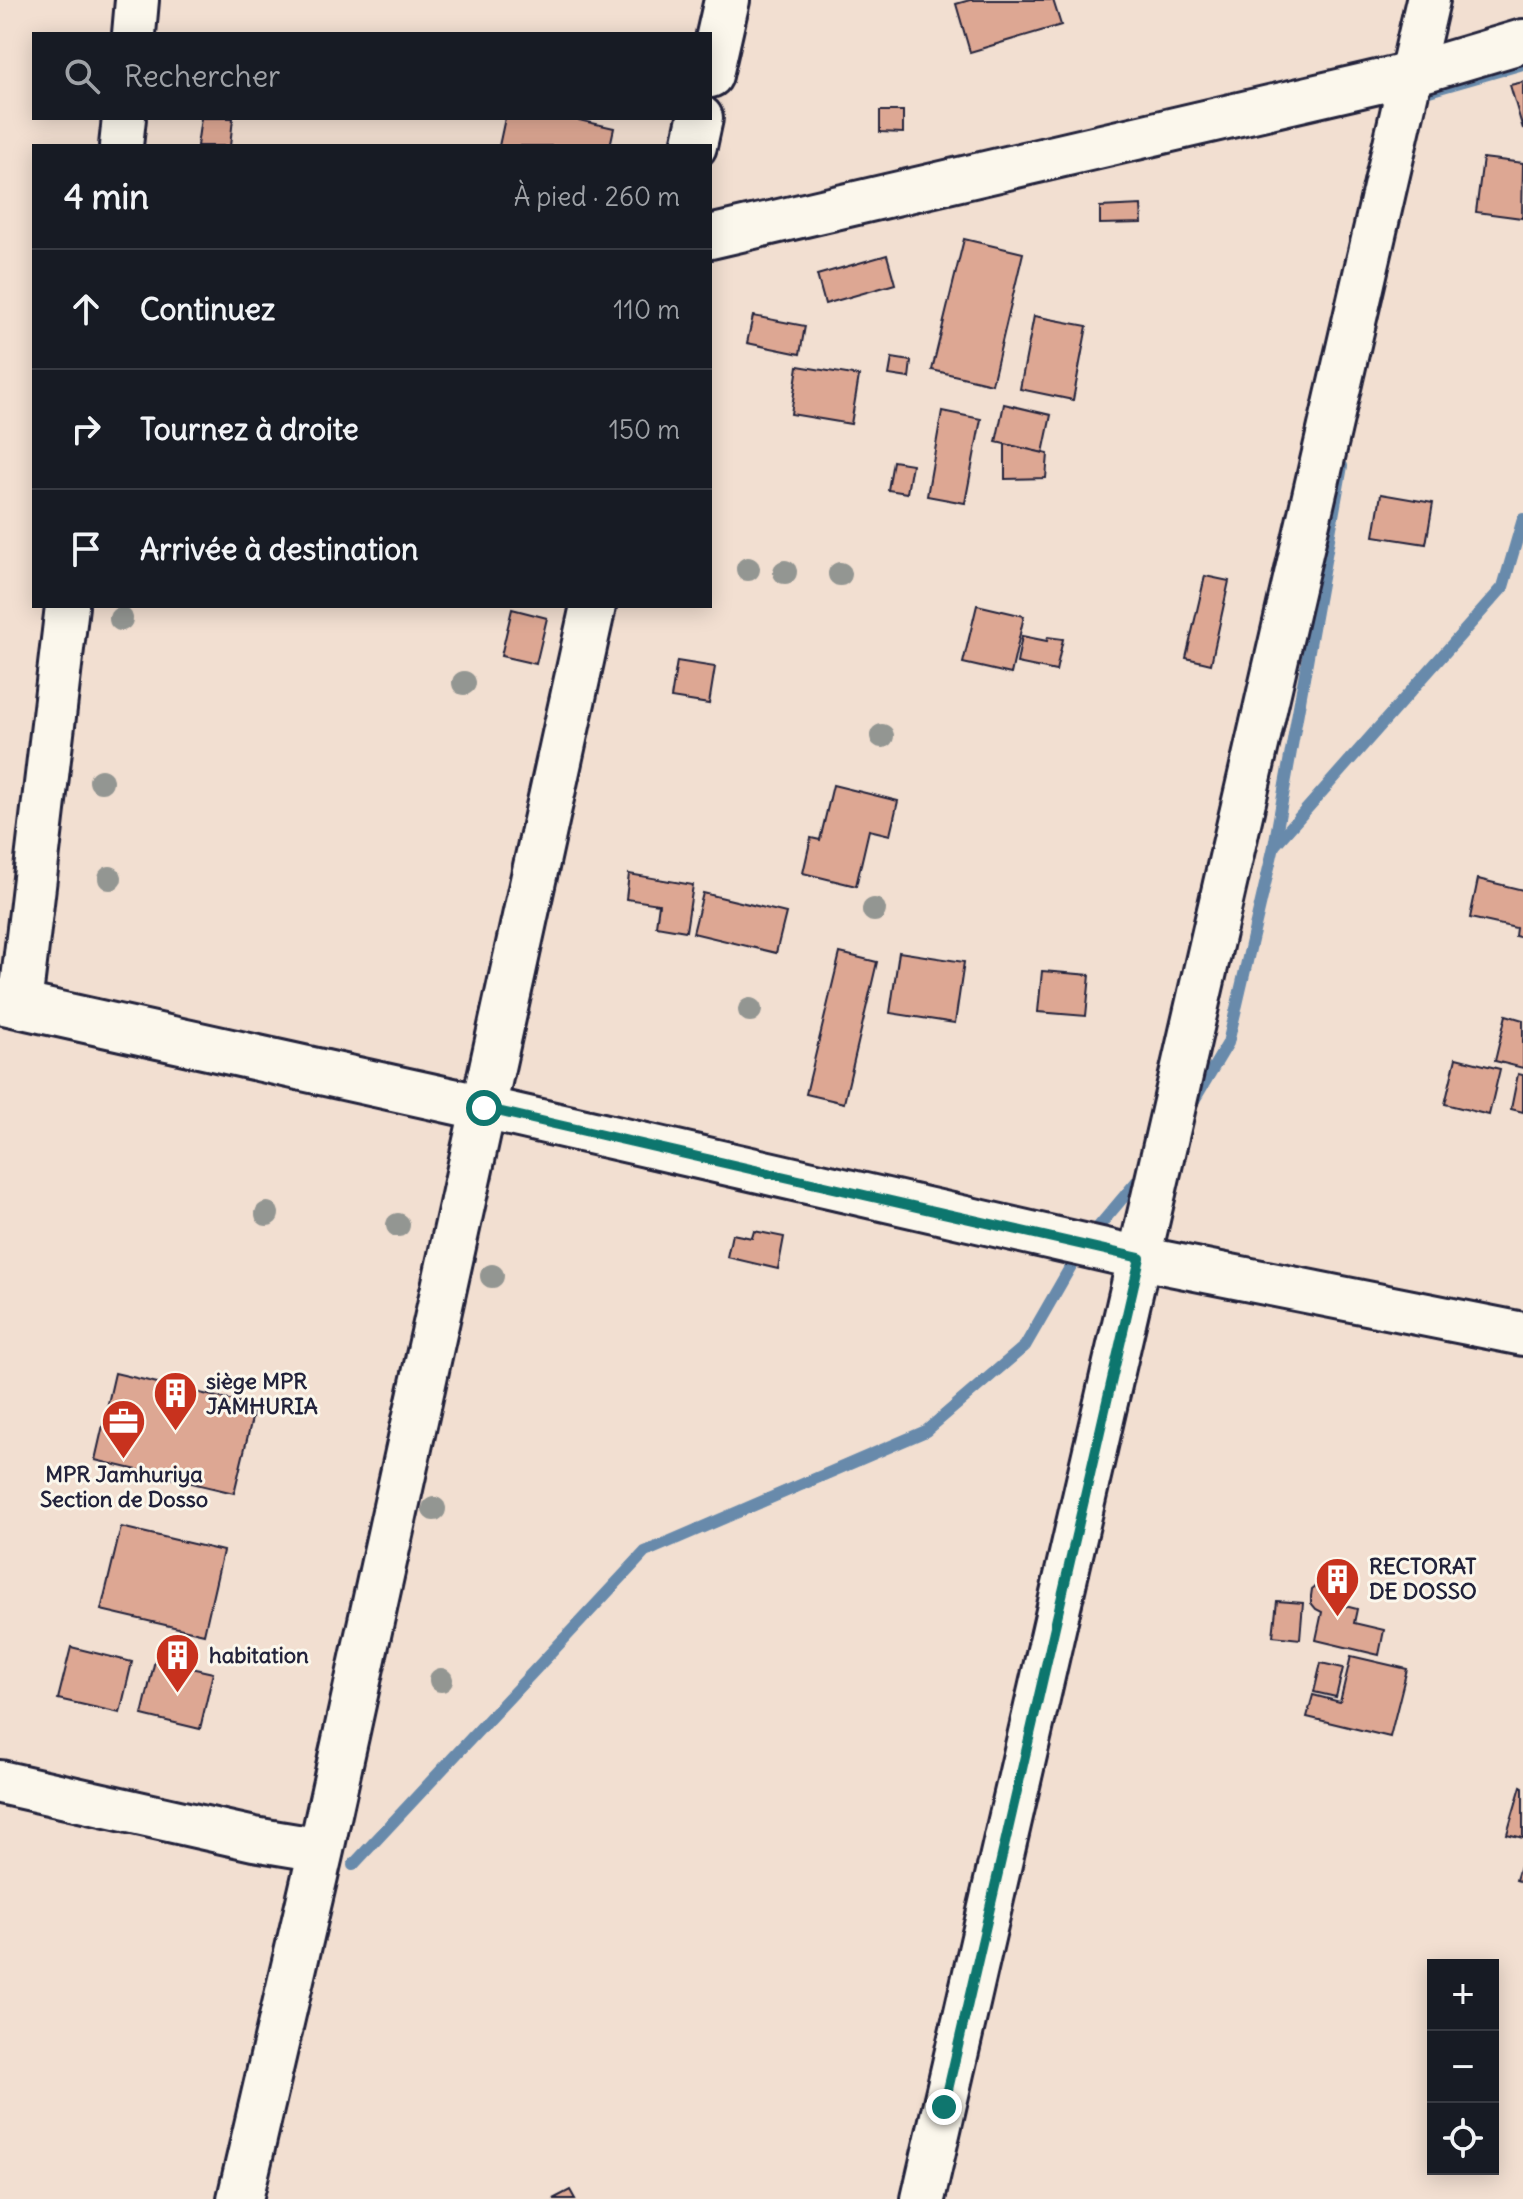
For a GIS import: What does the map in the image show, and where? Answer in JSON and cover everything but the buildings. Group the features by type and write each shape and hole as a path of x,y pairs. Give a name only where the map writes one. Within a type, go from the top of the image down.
{"main road":[{"path":"712,66 727,0"},
{"path":"694,144 700,120"},
{"path":"240,2199 321,1850 593,608"},
{"path":"10,1003 484,1108"}],"street":[{"path":"134,32 137,0"},
{"path":"923,2199 1428,0"},
{"path":"712,237 1412,74 1523,41"},
{"path":"121,144 124,120"},
{"path":"10,1003 67,608"},
{"path":"484,1108 1140,1258 1523,1334"},
{"path":"0,1782 254,1839 321,1850"}],"waterway":[{"path":"1422,93 1523,64"},
{"path":"1274,846 1342,466"},
{"path":"1190,1107 1228,1043 1274,846 1503,587 1523,519"},
{"path":"353,1865 645,1552 926,1431 1025,1346 1083,1245 1143,1174"}],"place":[{"name":"siège MPR JAMHURIA","path":"175,1433"},
{"name":"MPR Jamhuriya Section de Dosso","path":"124,1460"},
{"name":"RECTORAT DE DOSSO","path":"1338,1618"},
{"name":"habitation","path":"178,1694"}],"route":[{"path":"484,1108 1140,1258 944,2107"}]}
